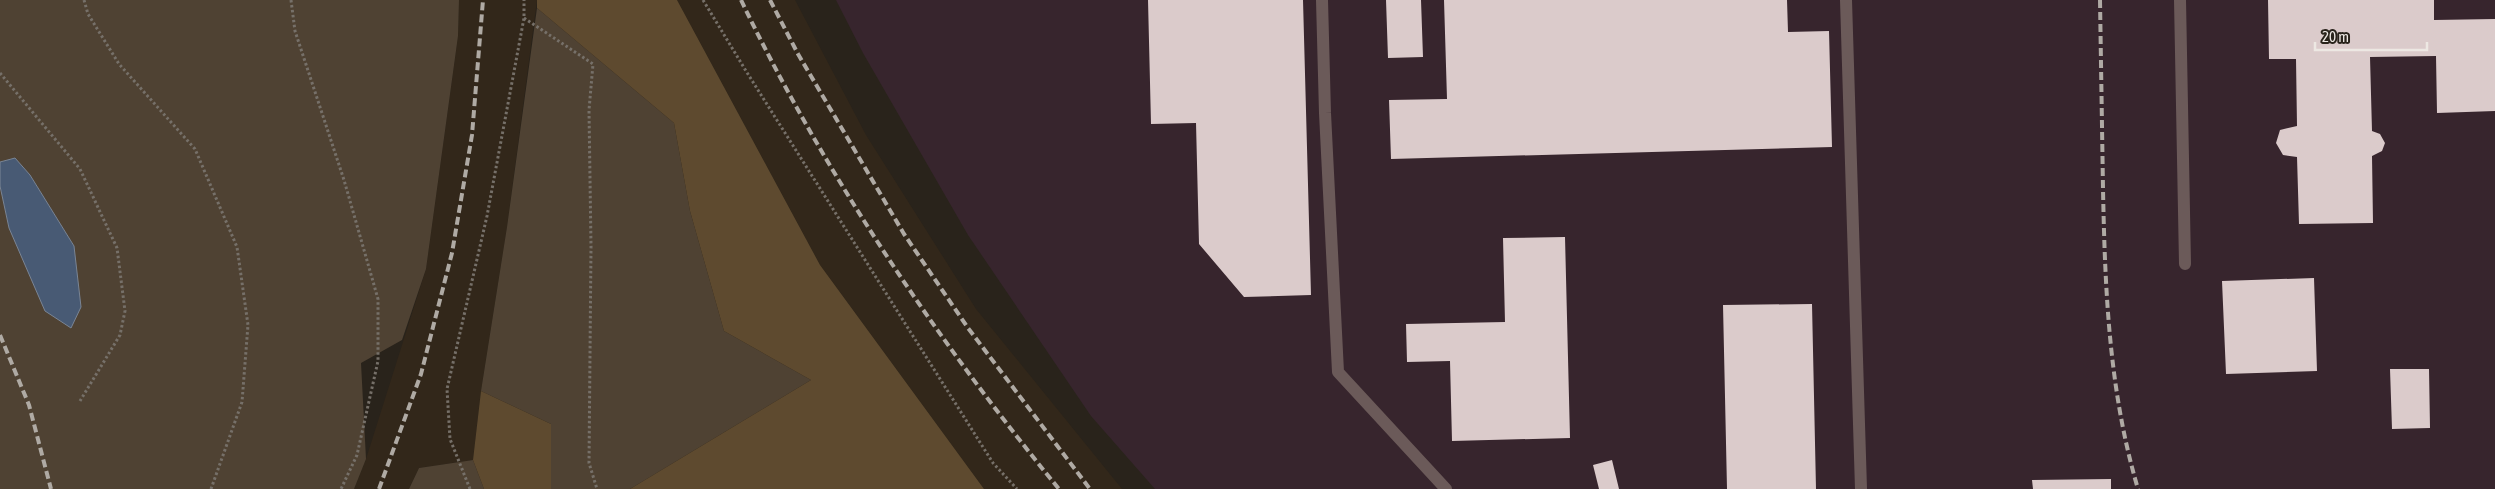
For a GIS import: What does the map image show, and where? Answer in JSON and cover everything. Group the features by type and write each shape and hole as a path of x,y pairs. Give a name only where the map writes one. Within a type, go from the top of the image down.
{"lane":[{"path":"1322,0 1325,112 1338,372 1446,489"},
{"path":"1846,0 1861,489"},
{"path":"2180,0 2185,264"}],"path":[{"path":"84,0 88,14 119,64 195,149 237,248 248,325 242,402 211,489"},
{"path":"291,0 295,31 344,180 378,299 378,361 357,455 341,489"},
{"path":"470,489 450,439 447,389 487,216 524,18 524,0"},
{"path":"703,0 993,463 1017,489"},
{"path":"524,18 593,64 589,110 591,246 589,463 598,489"},
{"path":"0,73 80,169 117,248 125,311 120,335 80,401"}],"shaded area":[{"path":"0,0 459,0 458,36 426,269 402,340 361,363 366,459 354,489 0,489 0,186 9,228 74,246 30,175 15,159 0,162"},
{"path":"459,0 537,0 507,227 481,391 473,460 419,468 409,489 354,489 366,459 426,269 458,36"},
{"path":"537,0 677,0 820,265 984,489 630,489 811,380 724,331 690,211 674,123 537,8"},
{"path":"677,0 795,0 866,135 976,309 1122,489 984,489 820,265"},
{"path":"836,0 2495,0 2495,489 1155,489 1091,416 968,235 863,53"},
{"path":"537,8 674,123 690,211 724,331 811,380 630,489 551,489 551,424 481,391 507,227"},
{"path":"481,391 551,424 551,489 484,489 473,460"},
{"path":"473,460 484,489 409,489 419,468"}],"water":[{"path":"15,158 30,175 74,246 81,307 71,328 45,311 9,228 0,186 0,162"}],"building":[{"path":"1148,0 1303,0 1311,295 1244,297 1199,244 1196,123 1151,124"},
{"path":"1386,0 1421,0 1423,57 1388,58"},
{"path":"1444,0 1787,0 1788,32 1829,31 1832,147 1391,159 1389,100 1447,99"},
{"path":"2268,0 2434,0 2434,20 2495,19 2495,111 2437,113 2436,56 2370,57 2372,131 2380,134 2385,143 2382,151 2372,156 2373,223 2299,224 2297,157 2283,155 2276,143 2280,130 2297,126 2296,59 2269,59"},
{"path":"1565,237 1570,438 1452,441 1450,361 1407,362 1406,324 1505,322 1503,238"},
{"path":"2314,278 2317,371 2226,374 2222,281"},
{"path":"1812,304 1816,489 1727,489 1723,305"},
{"path":"2390,369 2429,369 2430,428 2392,429"},
{"path":"1612,460 1619,489 1599,489 1593,465"},
{"path":"2111,479 2111,489 2033,489 2032,480"}],"railway":[{"path":"379,489 421,374 452,253 472,135 483,0"},
{"path":"741,0 809,129 885,254 969,374 1059,489"},
{"path":"770,0 798,54 904,234 968,328 1090,489"},
{"path":"2100,0 2107,303 2110,341 2121,415 2138,489"},
{"path":"0,335 29,405 51,489"}]}
